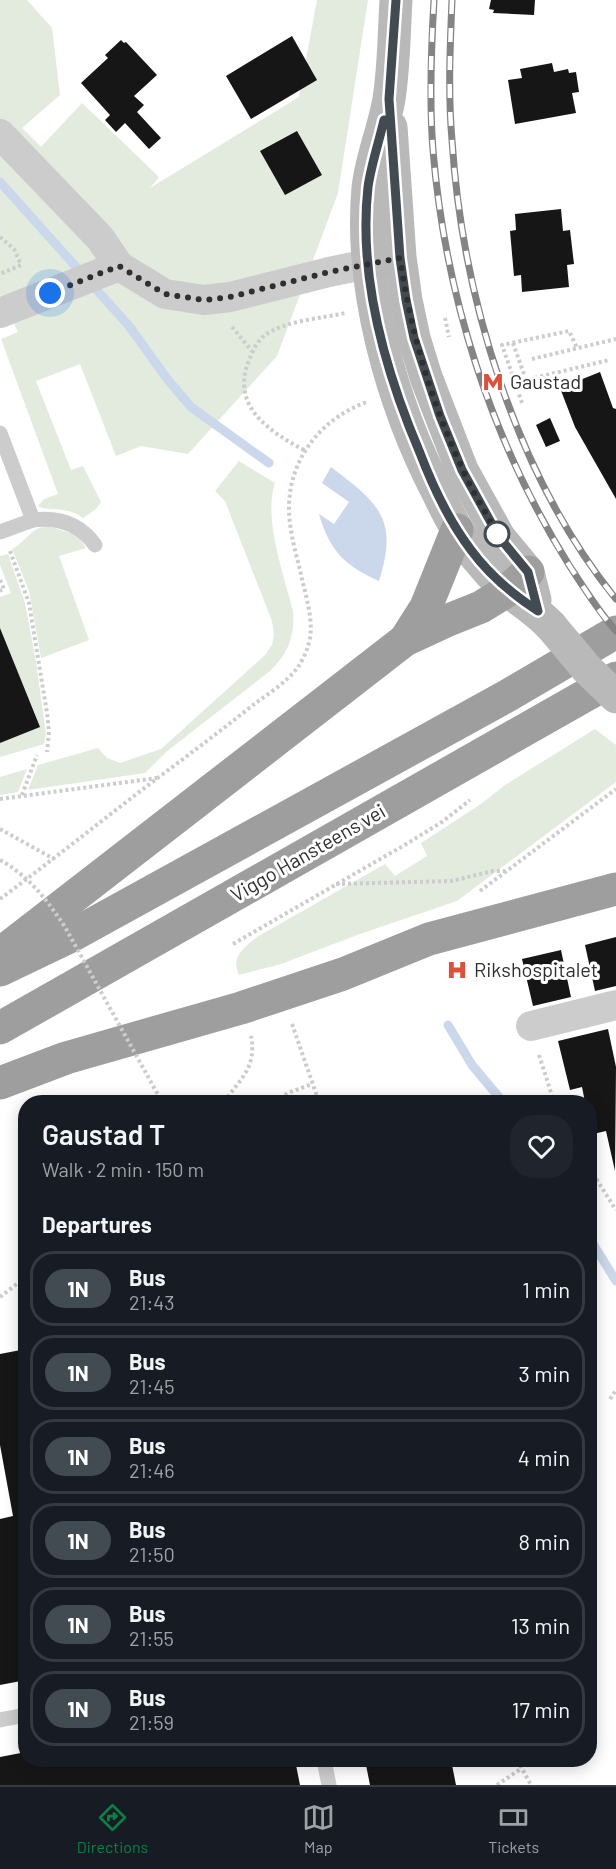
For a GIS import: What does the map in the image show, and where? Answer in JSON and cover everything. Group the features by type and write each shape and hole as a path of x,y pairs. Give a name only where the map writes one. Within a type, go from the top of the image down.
{"highway":[{"path":"405,640 426,607 457,530"},
{"path":"0,954 405,640 481,607 518,582"},
{"name":"Viggo Hansteens vei","path":"0,970 71,936 507,696 616,632"},
{"name":"Viggo Hansteens vei","path":"0,1028 616,678"},
{"path":"0,1083 66,1058 253,1005 343,974 429,939 616,889"}],"main road":[{"path":"396,0 389,99 400,258 414,338 440,416 462,470 499,537 518,582 544,618 587,669 616,698"},
{"path":"389,99 368,186 368,264 375,307 395,388 429,476 457,530 472,552 518,582"}],"street":[{"path":"0,134 100,238 113,268 165,294 204,300 230,297 400,258"},
{"path":"0,313 113,268"},
{"path":"531,1026 616,1005"}],"lane":[{"path":"0,433 33,520"},
{"path":"0,532 33,520 49,518 69,523 88,535 95,545"},
{"path":"0,1720 18,1717"},
{"path":"325,1767 329,1785"}],"path":[{"path":"0,237 14,249 21,265 0,274"},
{"path":"304,450 270,430 258,419 249,405 244,370 253,351 264,336 280,327 347,312"},
{"path":"231,325 253,351"},
{"path":"522,403 502,345 569,331 577,348"},
{"path":"532,359 616,339"},
{"path":"513,343 526,380 609,360"},
{"path":"0,899 283,682 298,666 308,647 311,631 308,606 291,532 289,493 295,471 304,450 312,439 337,416 352,407 373,400"},
{"path":"10,550 29,603 47,713 49,732 47,752"},
{"path":"0,580 4,589 0,591"},
{"path":"21,795 37,755"},
{"path":"0,799 158,778"},
{"path":"479,892 616,789"},
{"path":"232,944 441,822 473,797"},
{"path":"0,829 54,859"},
{"path":"0,860 26,878 48,902 158,1095"},
{"path":"334,885 451,881 493,871 505,871"},
{"path":"291,1020 316,1095"},
{"path":"531,1026 552,1095"},
{"path":"229,1095 252,1061 253,1049 249,1030"},
{"path":"285,1095 312,1084"},
{"path":"597,1180 616,1210"},
{"path":"0,1297 18,1283"},
{"path":"610,1399 616,1390"},
{"path":"497,1785 522,1768 531,1785"}],"shaded area":[{"path":"0,0 27,0 52,28 60,95 22,128 41,147 82,103 159,177 150,188 299,97 317,0 368,0 338,193 277,356 188,454 141,446 116,456 80,364 36,381 71,470 83,466 101,502 96,509 83,518 70,511 38,506 44,499 58,494 1,339 18,332 0,295"},
{"path":"239,461 275,483 271,513 273,530 293,611 293,629 286,651 270,671 166,752 145,773 28,790 38,765 98,748 107,758 120,763 161,749 265,655 272,645 274,635 272,621 225,501 215,491"},
{"path":"48,526 77,535 86,548 59,556 89,640 41,658 29,591 12,549 37,529"},
{"path":"8,554 25,603 46,734 44,744 0,757 0,743 39,727 0,628 0,597 11,593 0,565 0,556"},
{"path":"595,729 616,745 616,782 457,901 281,964 239,975 237,958 243,949 257,937 385,864 395,876 427,856 421,843 481,804 505,785"},
{"path":"27,769 18,792 0,795 0,777"}],"water":[{"path":"331,467 361,491 380,514 387,542 379,581 348,563 333,547 323,527 319,514 334,524 349,502 322,483"}],"building":[{"path":"491,0 535,0 534,15 493,13 494,10 489,9"},
{"path":"292,36 317,80 251,119 226,76"},
{"path":"121,40 126,42 157,75 134,96 144,105 137,112 161,138 149,149 125,123 116,132 105,120 110,115 81,83 108,58 105,55"},
{"path":"552,63 554,72 568,69 569,73 576,72 579,92 572,93 576,113 515,124 508,80 522,78 520,69"},
{"path":"297,131 322,175 285,195 260,151"},
{"path":"561,209 563,231 570,230 574,264 567,265 569,287 522,292 521,275 514,276 510,231 516,230 515,214"},
{"path":"600,372 613,408 616,409 616,499 575,427 560,388"},
{"path":"550,418 560,441 546,447 536,425"},
{"path":"0,628 40,727 0,743"},
{"path":"616,937 616,986 595,991 585,945"},
{"path":"561,950 571,997 533,1006 522,959"},
{"path":"608,1029 616,1067 615,1171 606,1131 597,1133 597,1095 584,1095 582,1087 570,1090 558,1041"},
{"path":"18,1351 18,1682 0,1685 0,1519 13,1516 0,1445 0,1354"},
{"path":"18,1754 18,1767 296,1767 300,1785 0,1785 0,1757"},
{"path":"366,1767 452,1767 456,1785 370,1785"}],"waterway":[{"path":"0,182 129,326 168,380 191,407 269,463"},
{"path":"448,1025 472,1065 497,1095"},
{"path":"597,1250 616,1281"}],"railway":[{"path":"434,0 431,75 433,150 448,259 461,313 476,365 517,468 541,517 569,565 616,631"},
{"path":"452,0 450,53 452,140 458,200 468,261 482,322 500,382 523,441 550,497 581,550 616,599"}],"bus line":[{"name":"1N","path":"384,120 368,186 368,264 375,307 395,388 408,427 429,476 457,530 472,552 507,591 538,611 528,572 499,537 462,470 440,416 414,338 400,258 389,99 396,0"}],"place":[{"name":"Gaustad","path":"493,382"},
{"name":"Rikshospitalet","path":"457,970"}],"route":[{"path":"50,293 119,266 165,294 204,300 230,297 329,272 400,258 414,338 426,377 462,470 499,537 497,534"}]}
